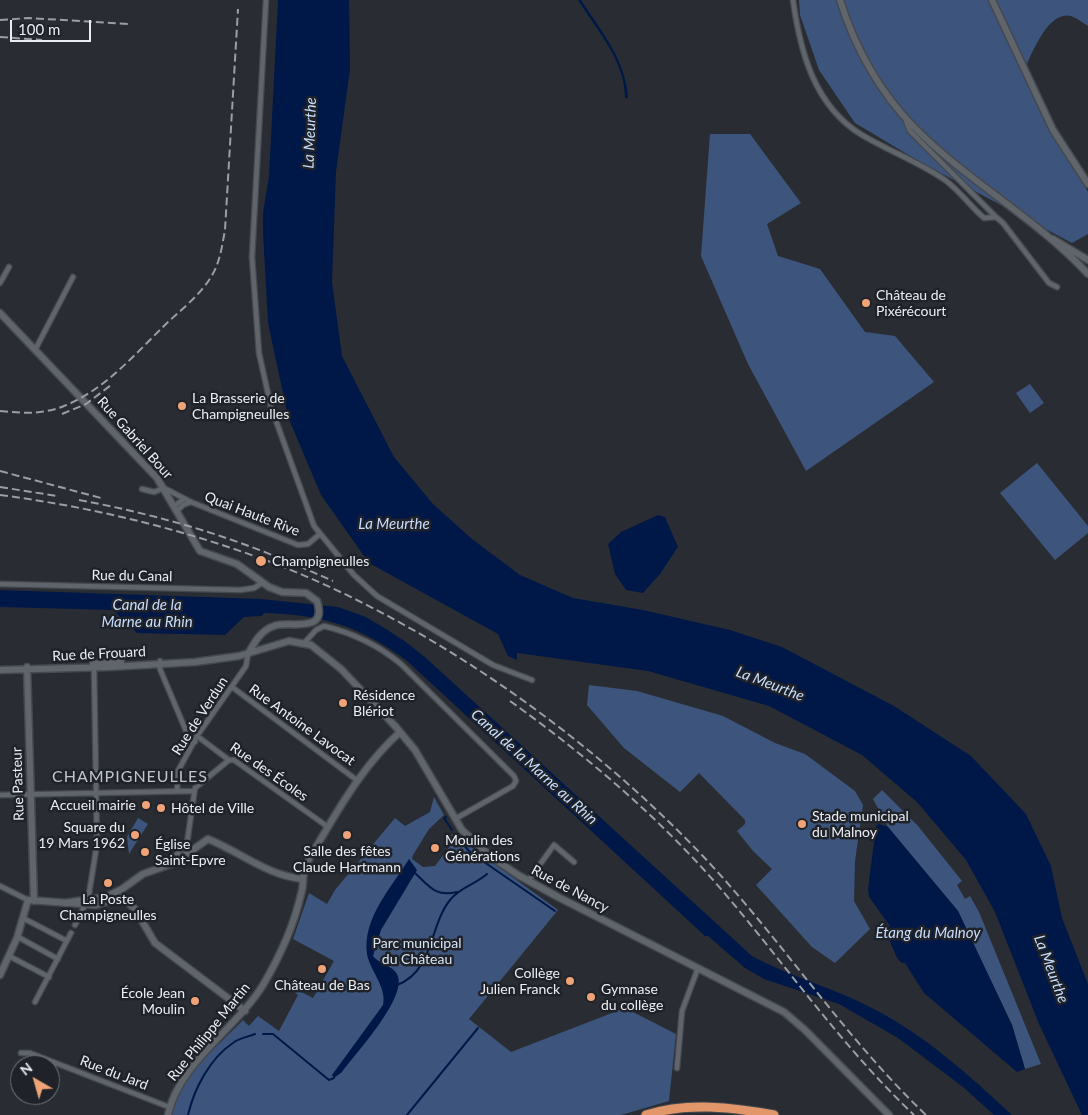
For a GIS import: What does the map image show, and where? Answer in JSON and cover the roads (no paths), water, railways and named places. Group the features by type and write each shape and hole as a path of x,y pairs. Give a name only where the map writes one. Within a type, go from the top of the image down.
{"highway":[{"path":"646,1115 675,1109 715,1107 774,1115"}],"main road":[{"path":"840,0 859,48 884,90 904,117 926,139 1048,236 1087,271"},
{"path":"992,0 1053,130 1088,184"},
{"path":"1048,236 1088,260"},
{"name":"Rue Gabriel Bour","path":"0,313 152,473 164,488 200,551 237,564 262,583 282,592 305,592 313,596 318,604 316,619 306,625 276,625 266,631"},
{"path":"266,631 268,647"},
{"path":"248,654 256,640 266,631"},
{"path":"248,654 289,641 305,642"},
{"name":"Rue de Nancy","path":"305,642 314,646 341,670 400,732 415,750 455,819 480,848 528,881 788,1015 874,1098"},
{"name":"Rue de Frouard","path":"0,668 94,666 199,660 248,654"},
{"name":"Rue Pasteur","path":"0,975 18,937 23,918 31,900 27,668"},
{"name":"Rue Philippe Martin","path":"168,1115 173,1097 194,1066 244,1011 264,984 286,936 301,895 308,863 328,827 358,781 381,751 400,732"},
{"path":"31,900 87,902 106,897 122,889 142,874 174,863 208,838 231,848 274,873 303,879"},
{"path":"122,889 122,897 136,909 155,943 244,1011"},
{"path":"87,902 96,905 122,897"},
{"path":"874,1098 889,1115"},
{"path":"874,1098 895,1115"}],"street":[{"path":"266,0 252,256 259,353 271,407 314,526 354,575 376,596 493,665 532,680"},
{"path":"793,0 796,21 807,63 817,87 833,110 863,136 946,181 984,218 996,217"},
{"path":"904,117 910,131 1003,223 1049,283 1057,287"},
{"path":"0,282 9,267"},
{"path":"35,350 72,278"},
{"path":"142,489 154,492 164,488 191,502"},
{"path":"175,508 184,498"},
{"name":"Quai Haute Rive","path":"175,508 191,502 298,544 308,544 320,534"},
{"name":"Rue du Canal","path":"0,584 240,590 254,588 262,583"},
{"path":"305,642 316,630 324,626 363,639 382,650 401,664 514,776 515,783 455,819"},
{"name":"Rue de Verdun","path":"177,792 178,771 197,736 246,666 248,654"},
{"path":"160,662 189,738 195,742"},
{"path":"75,925 87,902 98,844 94,666"},
{"name":"Rue Antoine Lavocat","path":"232,687 358,781"},
{"name":"Rue des Écoles","path":"197,736 229,760 234,760 268,783 328,827"},
{"path":"169,864 187,843 189,833 188,822 193,808 193,791 199,783 229,760"},
{"path":"0,795 193,791"},
{"path":"528,881 554,845 574,862"},
{"path":"0,886 31,900"},
{"path":"23,918 67,940"},
{"path":"35,1002 71,933"},
{"path":"18,937 58,959"},
{"path":"9,956 49,977"},
{"path":"676,1068 682,1011 698,968"},
{"name":"Rue du Jard","path":"21,1053 30,1052 169,1107"}],"water":[{"name":"La Meurthe","path":"278,0 349,0 350,69 336,172 332,282 342,356 394,457 433,504 472,539 520,575 573,598 643,610 730,630 782,647 894,706 971,756 1026,814 1051,866 1062,918 1088,984 1088,1115 1082,1115 1039,1024 995,912 966,860 917,802 862,755 769,706 648,671 517,653 517,660 508,656 498,634 369,563 321,495 288,417 268,323 263,213 269,176"},
{"path":"578,0 581,0 618,58 623,71 628,98 625,98 624,84 620,71 609,46"},
{"path":"658,515 665,517 678,547 660,574 643,593 626,590 615,574 608,544 621,532"},
{"name":"Canal de la Marne au Rhin","path":"0,590 261,599 338,607 366,617 406,642 426,658 752,956 874,1009 911,1031 980,1085 1012,1115 994,1115 963,1087 898,1038 839,1004 764,979 745,968 708,936 705,936 406,660 372,638 356,630 322,620 304,616 264,613 262,616 244,617 225,635 137,633 113,610 0,607"},
{"name":"Étang du Malnoy","path":"879,824 888,827 958,911 1012,1025 1025,1069 1017,1072 924,993 905,963 902,963 897,958 885,930 890,926 869,897 868,889 876,826"},
{"path":"409,859 417,870 381,930 373,956 397,974 399,984 395,996 389,1010 369,1038 342,1072 334,1078 332,1075 383,1005 383,992 367,954 369,928 380,904"}],"waterway":[{"path":"446,817 444,818 452,830"},
{"path":"458,839 471,853 555,911"},
{"path":"415,873 433,890 443,893 457,892"},
{"path":"397,985 409,978 418,969 424,959 443,911 450,900 458,892 487,874"},
{"path":"407,1115 478,1028"},
{"path":"188,1115 194,1095 204,1075 217,1057 235,1041 255,1034"},
{"path":"263,1034 273,1034 329,1080 334,1078"}],"railway":[{"path":"0,411 24,413 48,411 79,399 119,370 207,284 219,260 225,230 238,9"},
{"path":"0,20 29,18 129,24"},
{"path":"0,37 42,40"},
{"path":"62,414 86,404 111,385"},
{"path":"0,471 101,498"},
{"path":"0,487 57,496"},
{"path":"0,495 69,506 136,520 236,549 268,561 327,586 386,615 444,648 500,684 554,723 606,765 655,808 700,853 757,918 866,1052 926,1115"},
{"path":"79,500 182,524 233,540 282,559"},
{"path":"299,566 333,581"},
{"path":"510,701 565,742 617,785 691,856 739,911 811,1001 887,1088 914,1115"}],"place":[{"name":"Château de Pixérécourt","path":"866,303"},
{"name":"La Brasserie de Champigneulles","path":"182,406"},
{"name":"Champigneulles","path":"261,561"},
{"name":"Résidence Blériot","path":"343,703"},
{"name":"Accueil mairie","path":"146,805"},
{"name":"Hôtel de Ville","path":"161,808"},
{"name":"Stade municipal du Malnoy","path":"802,824"},
{"name":"Square du 19 Mars 1962","path":"135,835"},
{"name":"Salle des fêtes Claude Hartmann","path":"347,835"},
{"name":"Moulin des Générations","path":"435,848"},
{"name":"Église Saint-Epvre","path":"145,852"},
{"name":"La Poste Champigneulles","path":"108,883"},
{"name":"Château de Bas","path":"322,969"},
{"name":"Collège Julien Franck","path":"570,981"},
{"name":"Gymnase du collège","path":"591,997"},
{"name":"École Jean Moulin","path":"195,1001"}],"district":[{"name":"CHAMPIGNEULLES","path":"130,777"}],"park label":[{"name":"Parc municipal du Château","path":"417,952"}]}
